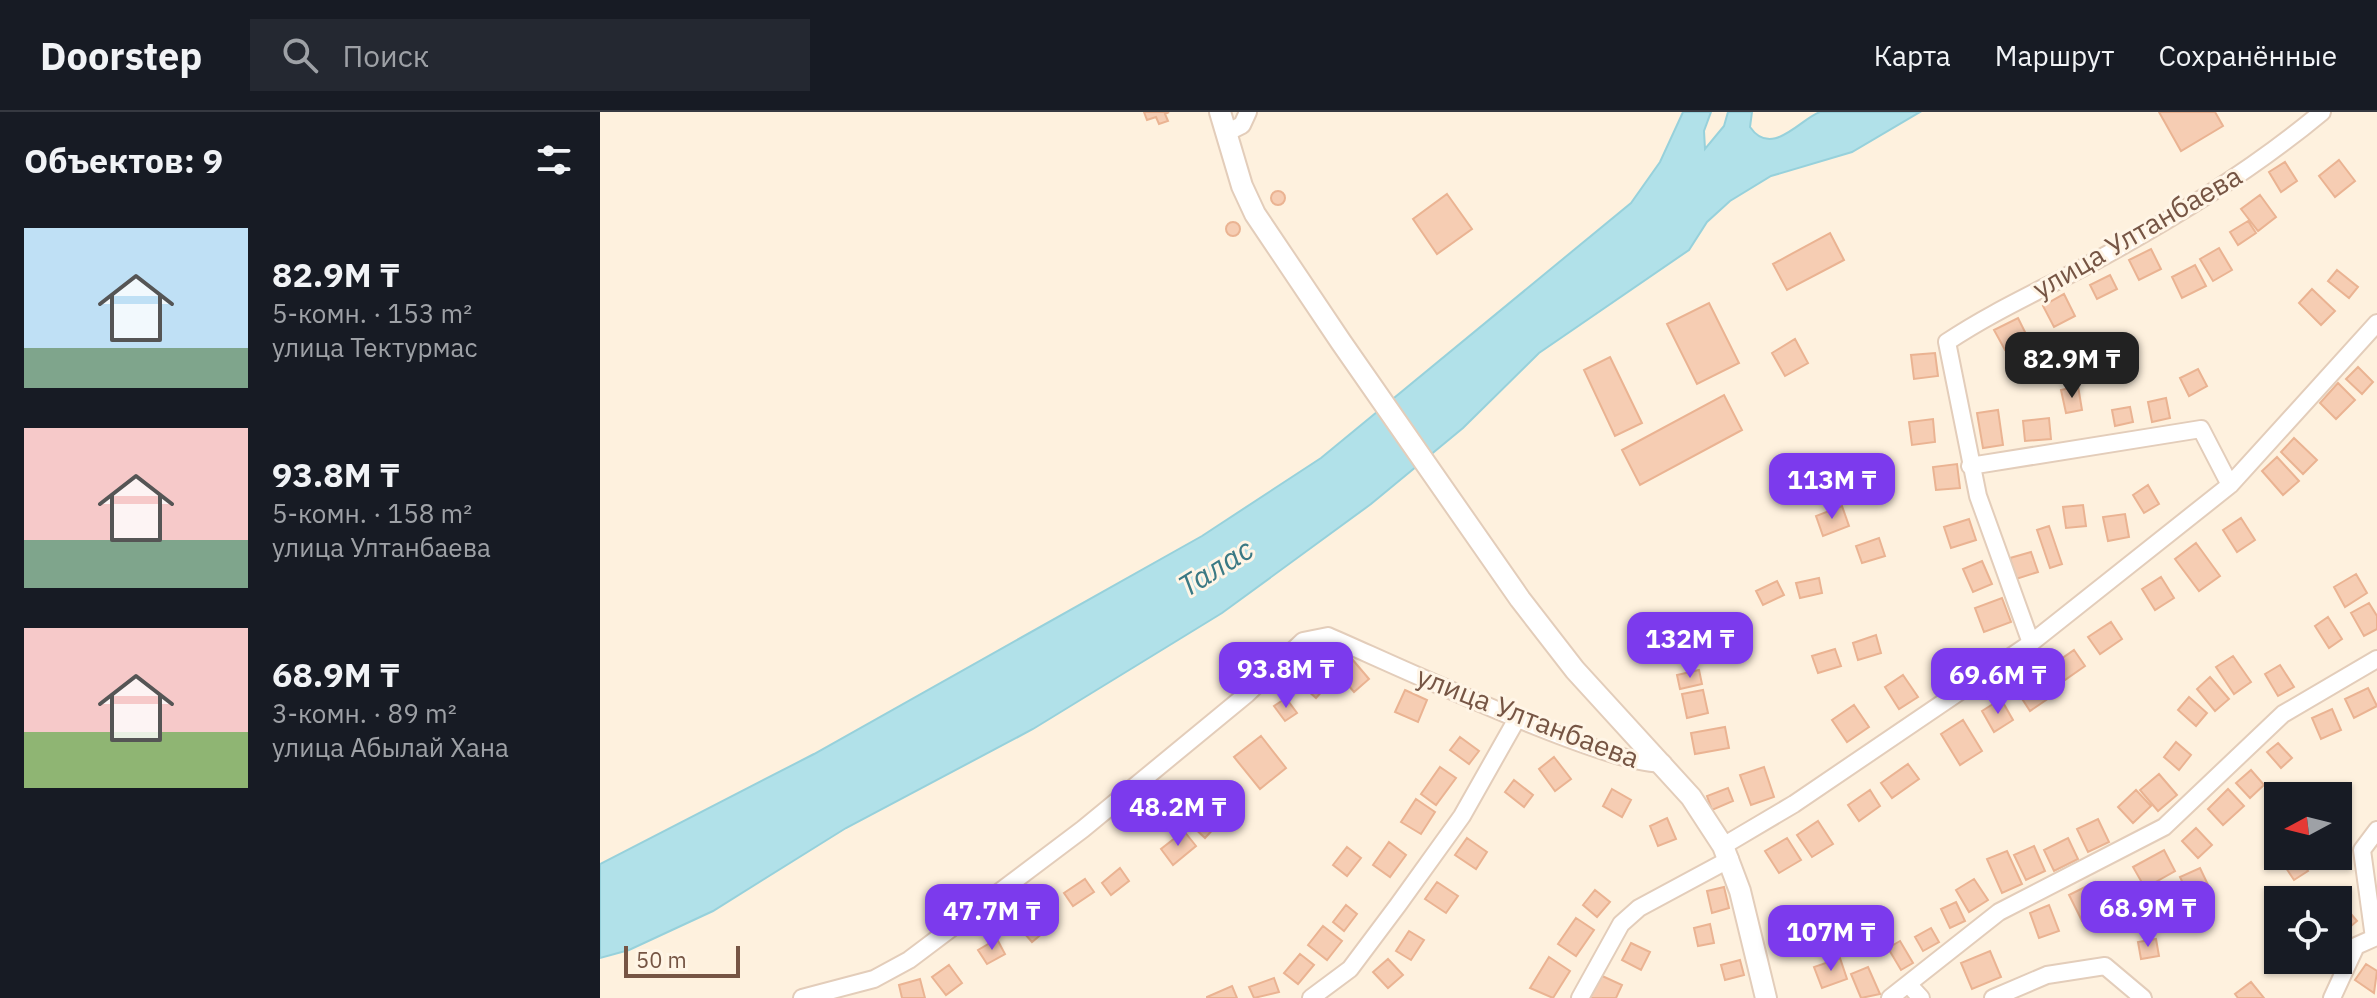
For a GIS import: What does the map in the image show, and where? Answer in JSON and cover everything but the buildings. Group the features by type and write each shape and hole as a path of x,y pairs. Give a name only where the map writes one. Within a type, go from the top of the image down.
{"street":[{"path":"1220,112 1242,186 1255,214 1341,342 1449,498 1575,670 1627,730 1663,763 1691,797 1726,853 1766,998"},
{"path":"1226,133 1242,125 1248,112"},
{"name":"улица Ултанбаева","path":"1970,466 1947,342 1987,315 2085,267 2176,215 2279,148 2322,112"},
{"path":"1580,998 1621,924 1639,908 1726,853 2031,643 2230,485 2377,323"},
{"path":"2363,338 2377,351"},
{"path":"2031,643 1991,538 1970,466 2201,429 2230,485"},
{"name":"улица Ултанбаева","path":"802,998 874,979 909,960 1083,829 1247,694 1303,641 1328,636 1638,764 1663,763"},
{"path":"1890,998 1999,912 2164,827 2283,714 2377,659"},
{"path":"1311,998 1350,969 1398,905 1462,816 1518,717"},
{"path":"2332,998 2356,946 2374,938 2362,850 2377,830"},
{"path":"1993,998 2047,975 2105,966 2143,998"},
{"path":"1909,985 1921,998"}],"water":[{"name":"Талас","path":"1683,112 1711,112 1704,131 1705,149 1724,126 1728,112 1752,112 1750,127 1759,136 1768,139 1786,134 1820,112 1920,112 1852,152 1771,176 1730,201 1707,222 1689,250 1539,353 1463,428 1371,504 1222,613 1033,729 846,828 713,911 629,950 600,958 600,864 814,754 1202,536 1321,458 1631,203 1660,162"}]}
